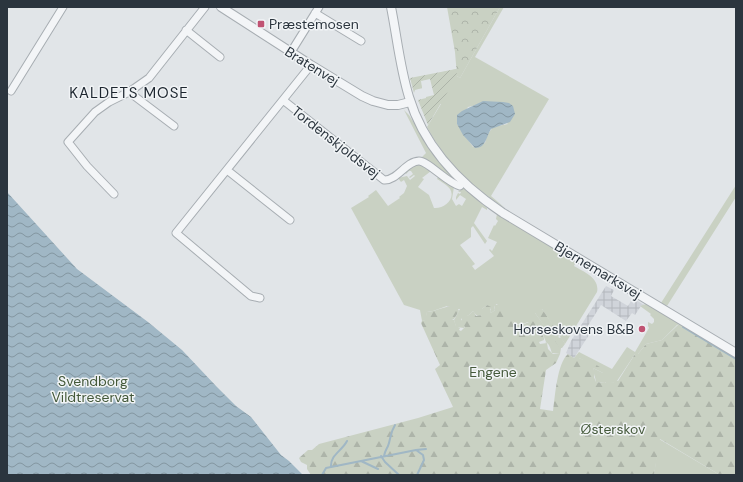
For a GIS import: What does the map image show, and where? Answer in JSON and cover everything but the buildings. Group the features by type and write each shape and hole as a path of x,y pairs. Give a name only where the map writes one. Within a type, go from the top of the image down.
{"street":[{"path":"11,91 63,7"},
{"path":"114,194 87,166 68,142 95,112 149,78 205,7"},
{"name":"Bratenvej","path":"221,7 356,93 373,101 388,105 398,105 410,102"},
{"name":"Bjernemarksvej","path":"391,7 410,102 434,148 463,182 483,199 510,217 736,353"},
{"path":"291,52 317,10 361,41"},
{"path":"186,30 220,57"},
{"name":"Tordenskjoldsvej","path":"260,298 251,296 176,233 311,65"},
{"path":"129,92 174,126"},
{"name":"Tordenskjoldsvej","path":"283,100 384,180 390,179 410,164 417,161 423,162 442,177 456,185 460,186 463,182"},
{"path":"227,170 290,220"}],"shaded area":[{"path":"606,286 614,290 611,296 628,306 631,301 634,304 636,300 644,305 641,306 635,315 632,313 626,321 601,305 584,332 589,335 574,358 566,353 571,341"}],"green space":[{"path":"447,7 500,7 460,78 457,76 455,52"},
{"path":"500,7 504,7 475,57 549,99 491,196 505,208 481,191 460,173 434,140 427,127 441,104 427,99 426,97 438,97 430,78 420,81 434,74 457,69 457,76 460,78","holes":["481,102 508,124 493,127 487,135 485,143 473,147 457,124 468,107"]},
{"path":"456,69 457,76 428,125 418,100 434,95 430,79 421,81 422,88 415,90 414,93 410,78"},
{"path":"420,81 422,88 417,89 416,83"},
{"path":"404,110 409,115 436,158 457,182 422,157 426,153"},
{"path":"417,164 431,171 422,178 424,179 418,187 429,195 434,208 442,207 448,203 451,196 450,189 437,179 438,177 454,187 452,199 456,206 459,204 462,206 466,199 460,195 456,200 458,193 460,194 461,192 458,192 465,189 487,208 487,210 482,207 474,223 487,241 485,244 473,226 471,228 471,237 460,245 475,264 472,266 475,270 494,256 489,250 490,249 492,251 497,242 488,238 494,225 495,226 498,221 496,219 497,214 576,262 574,266 594,279 597,292 565,344 542,309 535,313 561,348 560,354 552,353 549,345 545,342 542,332 528,322 520,325 513,322 497,304 494,306 495,310 491,313 491,309 487,305 482,309 482,315 479,316 473,311 461,319 465,326 464,328 456,327 454,320 460,309 447,306 427,312 426,320 422,321 420,310 404,305 351,208 369,197 368,196 376,190 388,206 400,198 399,197 404,193 407,186 404,180 401,182 398,178 407,176 410,180 415,176 414,175 410,178 409,177 413,174 411,171 406,174 404,172"},
{"path":"736,185 736,197 667,306 661,303"},
{"path":"646,304 681,324 677,325 662,340 646,344 638,354 635,354 617,381 613,383 596,382 593,368 603,373 605,371 579,358 574,358 579,352 612,369 627,347 635,352 649,328 648,322 652,324 654,322 654,319 650,315 651,314 640,306"},
{"path":"456,305 459,306 460,309 458,309 459,311 454,319 452,319 461,331 465,327 462,323 462,317 469,315 473,311 476,316 482,315 482,309 487,305 491,307 491,313 495,310 494,305 498,305 517,325 532,321 536,322 544,338 544,340 539,342 540,344 547,343 548,349 553,354 560,354 556,363 546,370 540,409 553,411 559,372 564,358 568,354 574,358 586,359 605,370 605,373 603,373 593,368 596,382 605,383 608,380 613,383 615,380 618,381 635,354 638,354 646,344 662,340 681,324 736,358 736,475 720,475 660,439 654,475 311,475 307,469 307,465 301,462 299,458 308,450 312,450 319,444 418,418 453,407 435,369 440,365 421,323 425,320 427,312"},
{"path":"542,309 560,335 558,337 561,337 565,344 562,348 560,348 535,313 535,310"},
{"path":"659,439 720,475 654,475"}],"water":[{"path":"483,101 509,103 513,106 515,114 510,122 491,129 484,144 479,148 475,148 463,135 457,124 457,115"},
{"name":"Svendborg Vildtreservat","path":"7,192 77,269 148,322 182,350 236,406 251,417 281,455 303,475 7,475"}],"waterway":[{"path":"683,327 736,359"},
{"path":"384,456 395,425"},
{"path":"331,467 332,459 347,441"},
{"path":"416,450 426,449"},
{"path":"322,475 326,468 416,450 423,455 424,460 417,475"},
{"path":"381,456 385,462 399,475"},
{"path":"361,461 378,469"}],"place":[{"name":"Præstemosen","path":"261,24"},
{"name":"Horseskovens B&B","path":"642,329"}],"district":[{"name":"KALDETS MOSE","path":"129,93"}],"park label":[{"name":"Engene","path":"493,372"},
{"name":"Østerskov","path":"613,429"}]}
